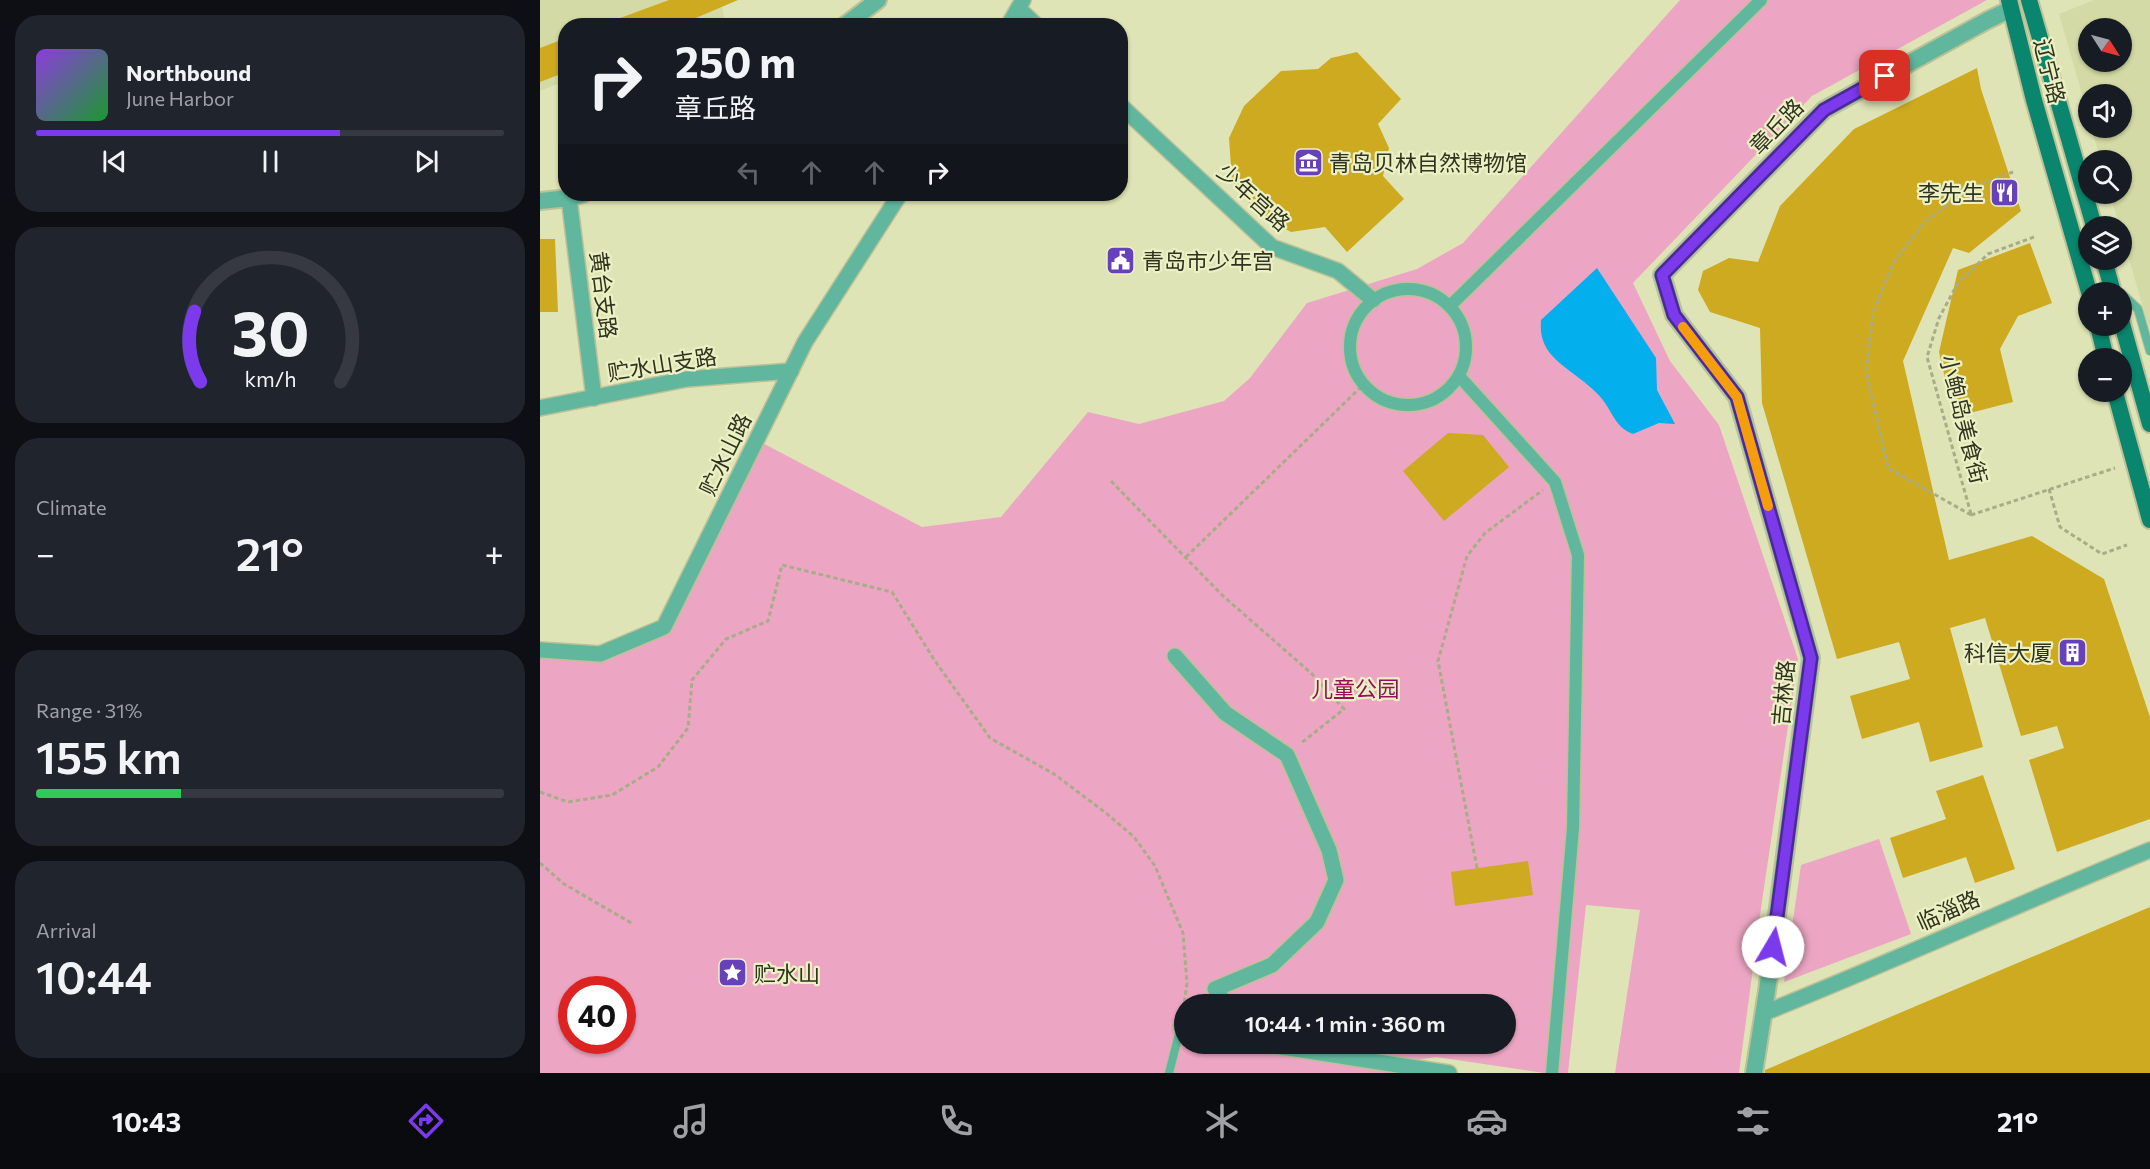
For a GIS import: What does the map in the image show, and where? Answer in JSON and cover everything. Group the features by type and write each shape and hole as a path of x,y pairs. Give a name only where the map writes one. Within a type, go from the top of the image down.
{"main road":[{"name":"辽宁路","path":"2030,0 2091,216"},
{"name":"辽宁路","path":"2010,4 2034,100 2086,282"},
{"path":"2125,336 2150,424"},
{"path":"2118,402 2150,520"}],"street":[{"path":"854,18 878,0"},
{"path":"1450,306 1761,0"},
{"path":"1013,18 1021,4 1031,18"},
{"name":"章丘路","path":"1662,275 1824,110 1988,20 2010,4"},
{"name":"少年宫路","path":"1128,113 1272,248 1338,271 1373,300"},
{"path":"540,201 558,198"},
{"name":"黄台支路","path":"576,201 594,398"},
{"name":"贮水山路","path":"540,650 600,654 664,627 805,342 896,201"},
{"name":"吉林路","path":"1662,275 1674,315 1737,397 1811,658 1754,1073"},
{"path":"1404,288 1421,290 1437,296 1450,306 1461,321 1466,339 1466,358 1459,376 1448,390 1432,401 1413,406 1395,404 1377,397 1363,385 1353,368 1349,350 1352,331 1360,314 1373,300 1388,292 1404,288"},
{"name":"贮水山支路","path":"540,408 687,379 791,371"},
{"path":"1459,376 1555,482 1578,555 1573,828 1552,1073"},
{"path":"1175,656 1226,713 1287,755 1329,850 1335,880 1317,922 1272,966 1215,989 1219,994"},
{"name":"临淄路","path":"1764,1012 2150,850"},
{"path":"1326,1054 1449,1073"}],"lane":[{"path":"2132,304 2138,309 2150,351"},
{"path":"1168,1073 1174,1054"}],"path":[{"path":"2013,172 1968,189 1924,223 1893,263 1874,313 1866,371 1888,468 1971,515 2115,468"},
{"name":"小鲍岛美食街","path":"1971,515 1927,357 1939,318 1958,283 1988,254 2034,237"},
{"path":"1186,557 1363,385"},
{"path":"1111,481 1222,595 1311,673 1344,709 1287,755"},
{"path":"1477,868 1438,661 1467,556 1485,533 1555,482"},
{"path":"2049,489 2060,527 2102,554 2127,545"},
{"path":"540,792 568,802 612,795 657,767 688,728 692,680 726,639 768,621 782,565 892,592 935,661 990,738 1054,774 1134,837 1155,866 1183,933 1186,994"},
{"path":"540,863 564,884 633,924"}],"shaded area":[{"path":"540,0 721,0 724,18 558,18 558,84 540,91"},
{"path":"2094,0 2150,0 2150,331 2132,269 2132,216 2116,216 2113,204 2132,204 2132,150 2098,150 2094,138 2132,138 2132,84 2079,84 2059,14"}],"green space":[{"name":"儿童公园","path":"1680,0 1987,0 1812,96 1633,283 1670,361 1719,425 1798,659 1739,1073 1615,1073 1640,910 1586,905 1568,1073 1544,1073 1436,1057 1398,1063 1392,1073 540,1073 540,650 600,654 664,627 757,440 922,527 1001,517 1088,412 1139,424 1224,401 1250,378 1307,303 1417,269 1463,243"},
{"path":"1879,839 1911,934 1784,982 1801,865"}],"water":[{"path":"1597,268 1656,358 1657,390 1675,424 1659,423 1633,434 1623,428 1599,396 1555,359 1545,344 1541,333 1541,320"}],"building":[{"path":"669,0 738,0 696,18 620,18"},
{"path":"558,41 558,75 540,82 540,48"},
{"name":"青岛贝林自然博物馆","path":"1357,52 1401,99 1378,124 1389,148 1383,176 1404,199 1347,252 1325,227 1291,232 1258,214 1232,181 1229,138 1244,106 1281,71 1318,69 1331,58"},
{"path":"1977,68 1981,89 2021,211 1969,253 1953,248 1903,361 1949,560 2032,536 2104,579 2150,717 2150,819 2057,852 2029,760 2064,748 2057,726 2021,736 1985,618 1950,628 1983,747 1930,762 1919,722 1862,739 1850,696 1910,679 1899,642 1837,659 1762,403 1760,328 1710,312 1698,290 1703,271 1729,258 1758,262 1780,206 1854,129"},
{"path":"540,239 555,239 558,312 540,312"},
{"path":"2030,243 2052,303 2018,316 2000,349 2013,402 1954,417 1939,352 1958,270"},
{"path":"1448,433 1483,435 1509,467 1444,521 1403,471"},
{"path":"1983,775 2015,869 1975,883 1966,857 1903,878 1890,838 1946,819 1936,791"},
{"path":"1528,861 1533,895 1455,906 1451,872"},
{"path":"2150,907 2150,1073 1765,1073 1765,1070"}],"slow traffic":[{"path":"1683,327 1737,397 1768,506"}],"place":[{"name":"青岛贝林自然博物馆","path":"1308,162"},
{"name":"李先生","path":"2005,192"},
{"name":"青岛市少年宫","path":"1121,260"},
{"name":"科信大厦","path":"2073,652"},
{"name":"贮水山","path":"733,973"}],"route":[{"path":"1773,947 1811,658 1737,397 1674,315 1662,275 1824,110 1885,76"}]}
